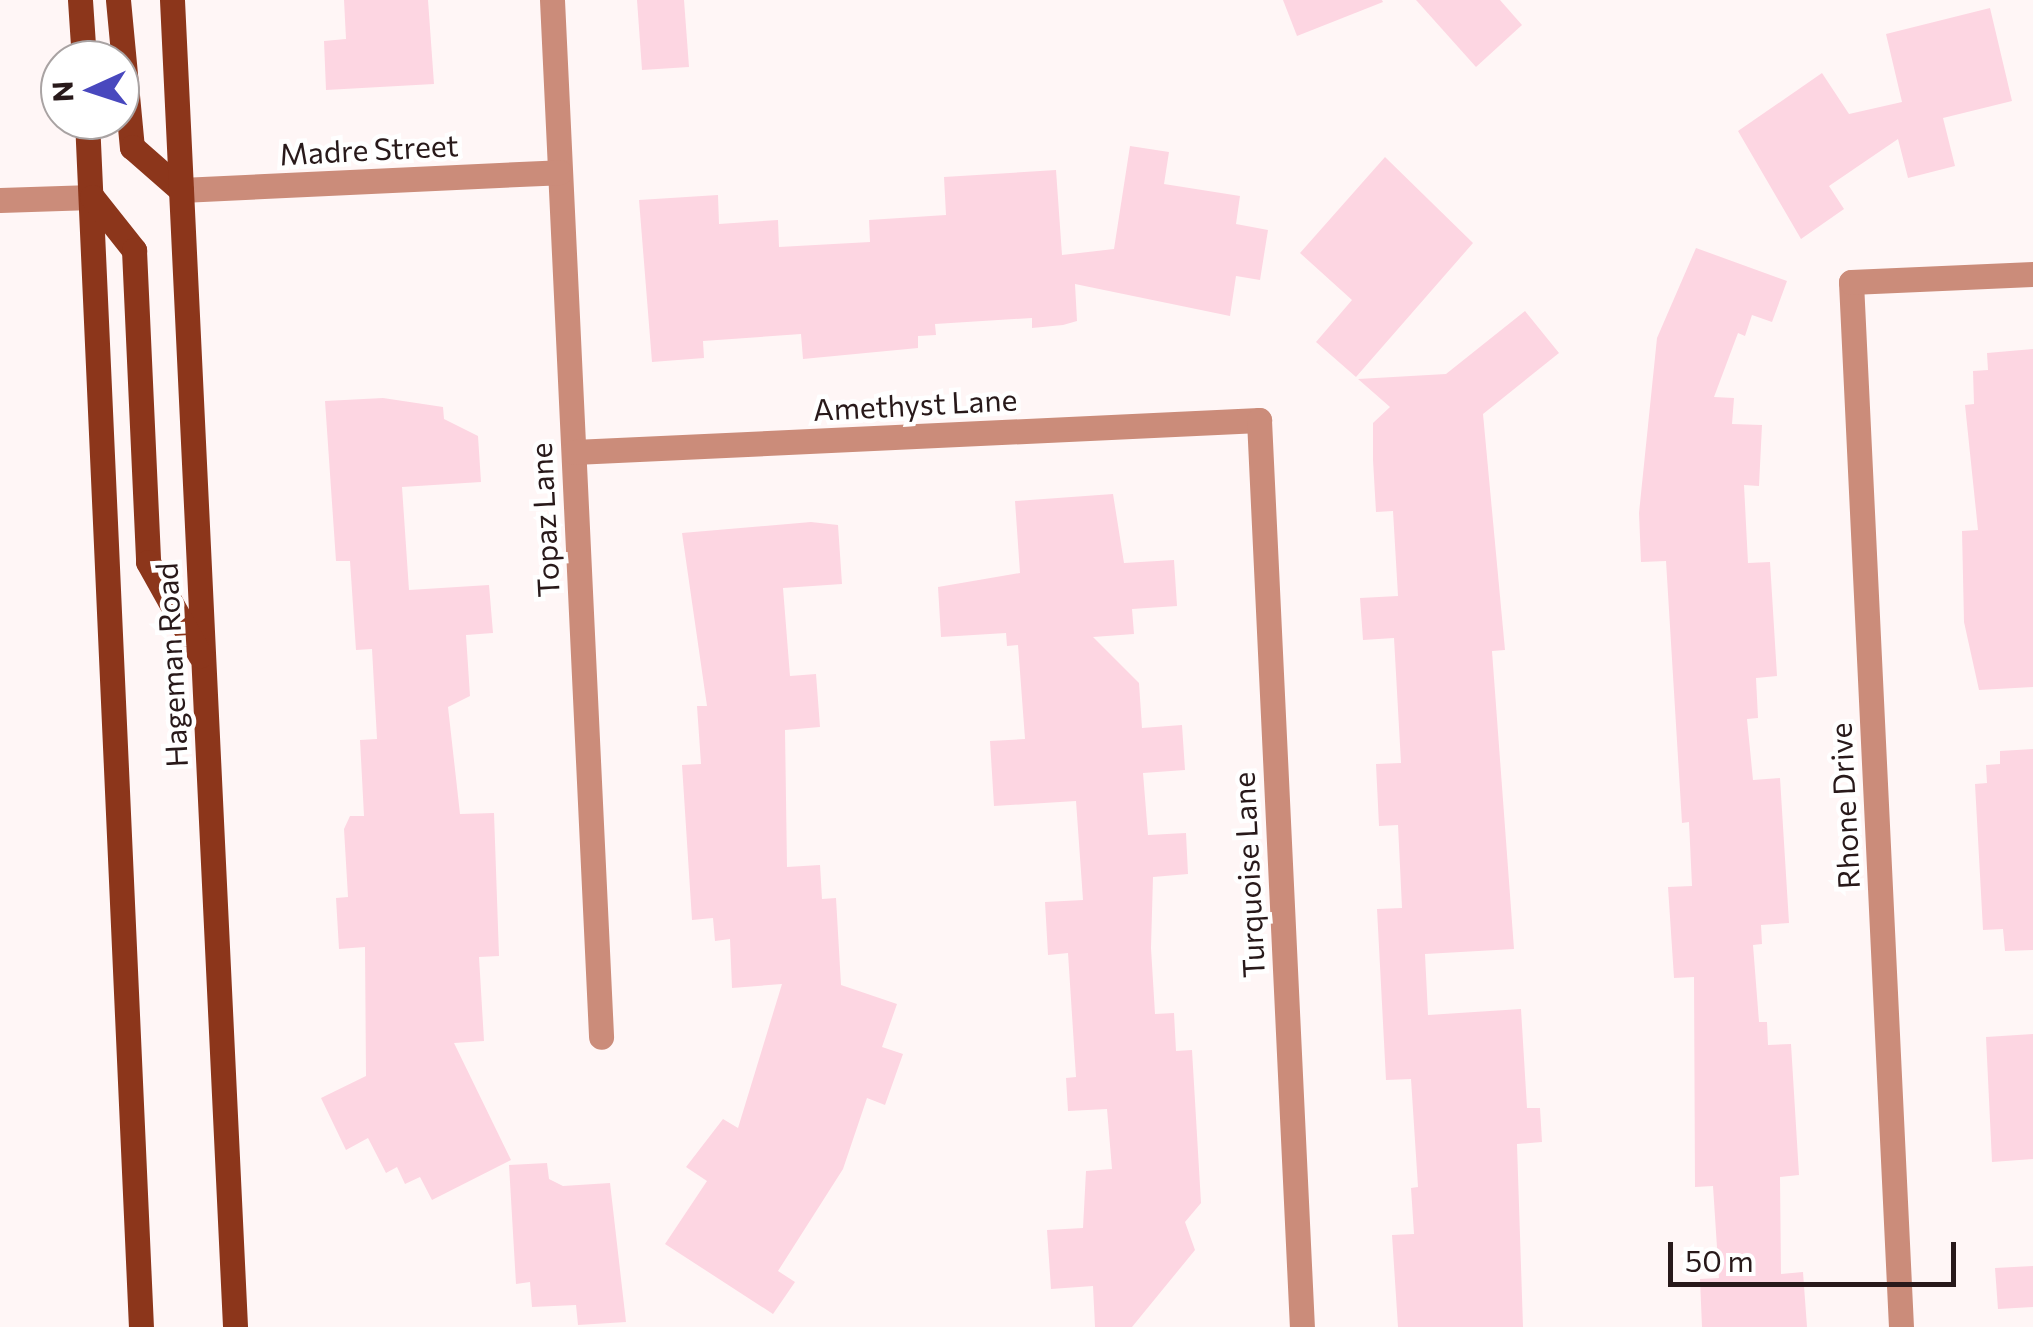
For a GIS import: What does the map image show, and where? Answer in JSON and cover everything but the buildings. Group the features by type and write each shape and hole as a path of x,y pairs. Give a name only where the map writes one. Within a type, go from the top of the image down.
{"main road":[{"path":"80,0 83,40"},
{"path":"118,0 132,147 181,190"},
{"name":"Hageman Road","path":"172,0 234,1327"},
{"name":"Hageman Road","path":"89,140 141,1327"},
{"path":"92,197 134,250 148,562 203,659"}],"street":[{"name":"Topaz Lane","path":"552,0 601,1037"},
{"name":"Madre Street","path":"181,190 560,172"},
{"path":"0,200 92,197"},
{"name":"Rhone Drive","path":"1902,1327 1851,282 2033,274"},
{"name":"Amethyst Lane","path":"574,452 1259,420"},
{"name":"Turquoise Lane","path":"1259,420 1302,1327"}]}
